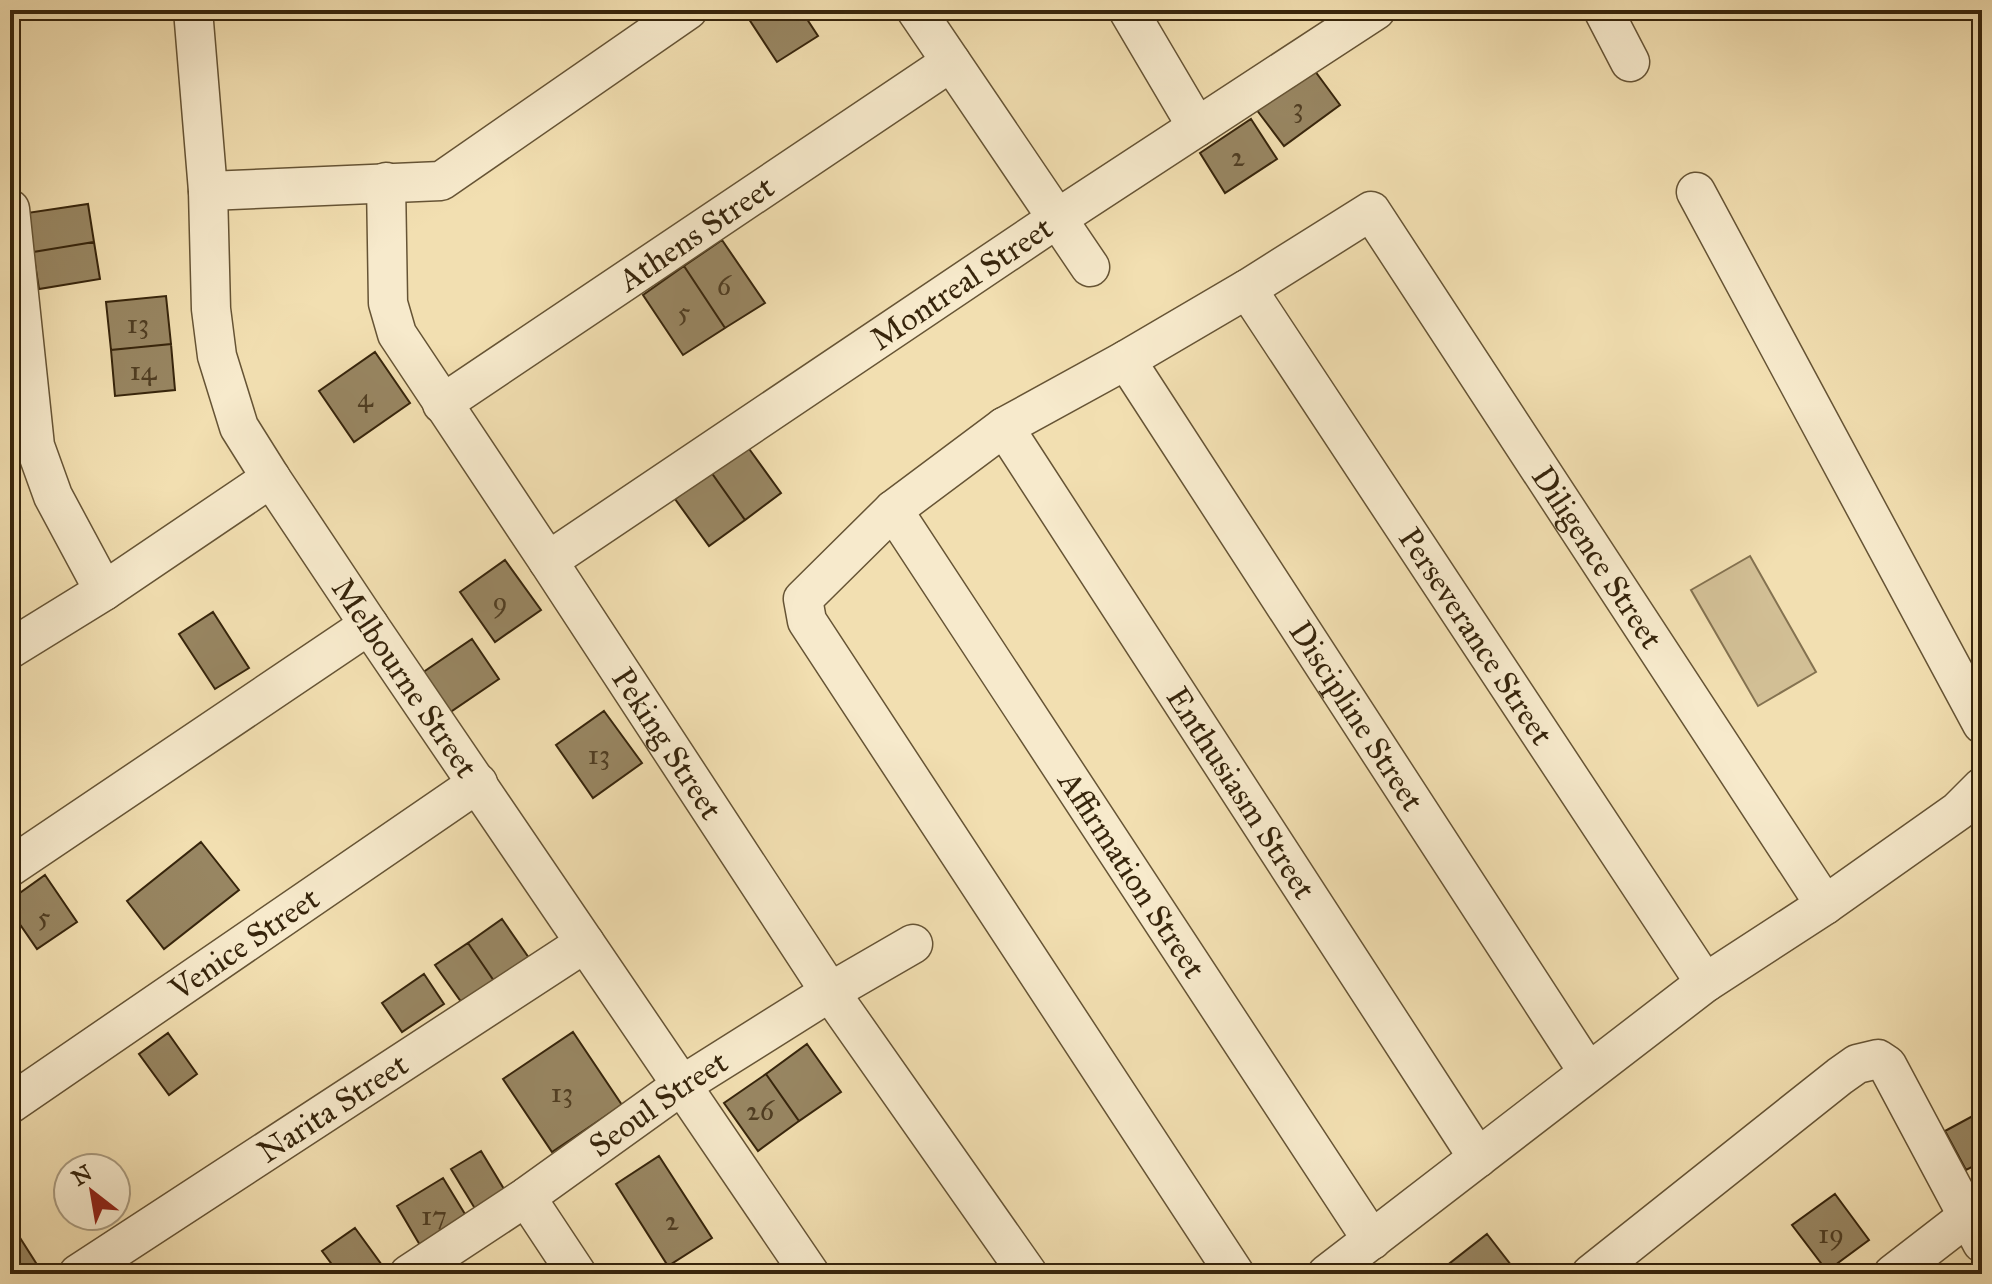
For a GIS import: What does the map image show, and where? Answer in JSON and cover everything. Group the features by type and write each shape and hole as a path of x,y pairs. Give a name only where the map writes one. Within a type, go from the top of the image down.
{"street":[{"name":"Melbourne Street","path":"193,10 208,191 211,309 217,356 239,427 369,625 810,1274"},
{"path":"208,191 441,181 688,10"},
{"path":"916,10 1090,267"},
{"path":"1128,10 1197,127"},
{"name":"Montreal Street","path":"548,561 1197,127 1335,21 1376,10"},
{"path":"1603,10 1630,62"},
{"name":"Athens Street","path":"442,404 951,62"},
{"name":"Peking Street","path":"386,182 388,303 397,334 830,992 1028,1274"},
{"path":"1696,192 1982,724"},
{"path":"10,209 35,446 53,496 104,591"},
{"name":"Diligence Street","path":"1247,289 1371,211 1825,905"},
{"path":"1235,1274 807,621 803,599 893,510 1004,427 1247,289"},
{"name":"Perseverance Street","path":"1247,289 1705,983"},
{"name":"Discipline Street","path":"1126,360 1588,1072"},
{"name":"Enthusiasm Street","path":"1004,427 1478,1158"},
{"path":"10,649 104,591 271,478"},
{"name":"Affirmation Street","path":"893,510 1372,1240"},
{"path":"10,867 369,625"},
{"name":"Venice Street","path":"10,1104 478,783"},
{"path":"1327,1274 1705,983 1825,905 1958,811 1982,787"},
{"name":"Narita Street","path":"78,1274 585,943"},
{"name":"Seoul Street","path":"409,1274 526,1197 682,1085 913,944"},
{"path":"1591,1274 1840,1076 1857,1064 1878,1059 1887,1065 1975,1230 1893,1274"},
{"path":"526,1197 577,1274"}],"shaded area":[{"path":"1750,556 1816,672 1758,706 1691,590"}],"building":[{"path":"743,10 801,10 818,36 777,62"},
{"path":"1312,67 1340,105 1284,146 1256,109"},
{"path":"1251,119 1277,159 1225,193 1200,153"},
{"path":"88,204 94,242 33,252 27,213"},
{"path":"722,240 765,303 725,328 684,266"},
{"path":"94,242 100,279 39,289 33,252"},
{"path":"684,266 725,328 683,355 643,295"},
{"path":"166,296 171,344 111,350 106,302"},
{"path":"171,344 175,390 115,396 111,350"},
{"path":"375,352 410,403 354,442 319,391"},
{"path":"747,446 781,493 745,520 711,472"},
{"path":"711,472 745,520 709,546 675,499"},
{"path":"505,560 541,610 495,642 460,592"},
{"path":"213,612 249,668 215,689 179,634"},
{"path":"472,639 499,679 446,715 419,675"},
{"path":"604,711 642,763 593,798 556,745"},
{"path":"201,842 239,890 164,949 127,901"},
{"path":"45,875 77,922 37,949 10,910 10,900"},
{"path":"502,919 529,958 494,981 468,943"},
{"path":"468,943 494,981 462,1003 435,965"},
{"path":"424,974 444,1004 402,1032 382,1003"},
{"path":"573,1032 622,1105 552,1152 503,1079"},
{"path":"168,1033 197,1074 169,1095 139,1054"},
{"path":"807,1044 841,1092 799,1121 766,1074"},
{"path":"766,1074 799,1121 758,1151 724,1103"},
{"path":"1982,1111 1982,1162 1966,1170 1945,1131"},
{"path":"481,1151 507,1194 477,1212 451,1169"},
{"path":"659,1156 712,1238 668,1266 616,1184"},
{"path":"443,1178 471,1224 424,1252 397,1206"},
{"path":"1835,1194 1869,1240 1827,1271 1792,1225"},
{"path":"10,1222 43,1274 10,1274"},
{"path":"355,1228 387,1272 339,1274 322,1251"},
{"path":"1487,1234 1518,1274 1451,1274 1445,1267"}]}
